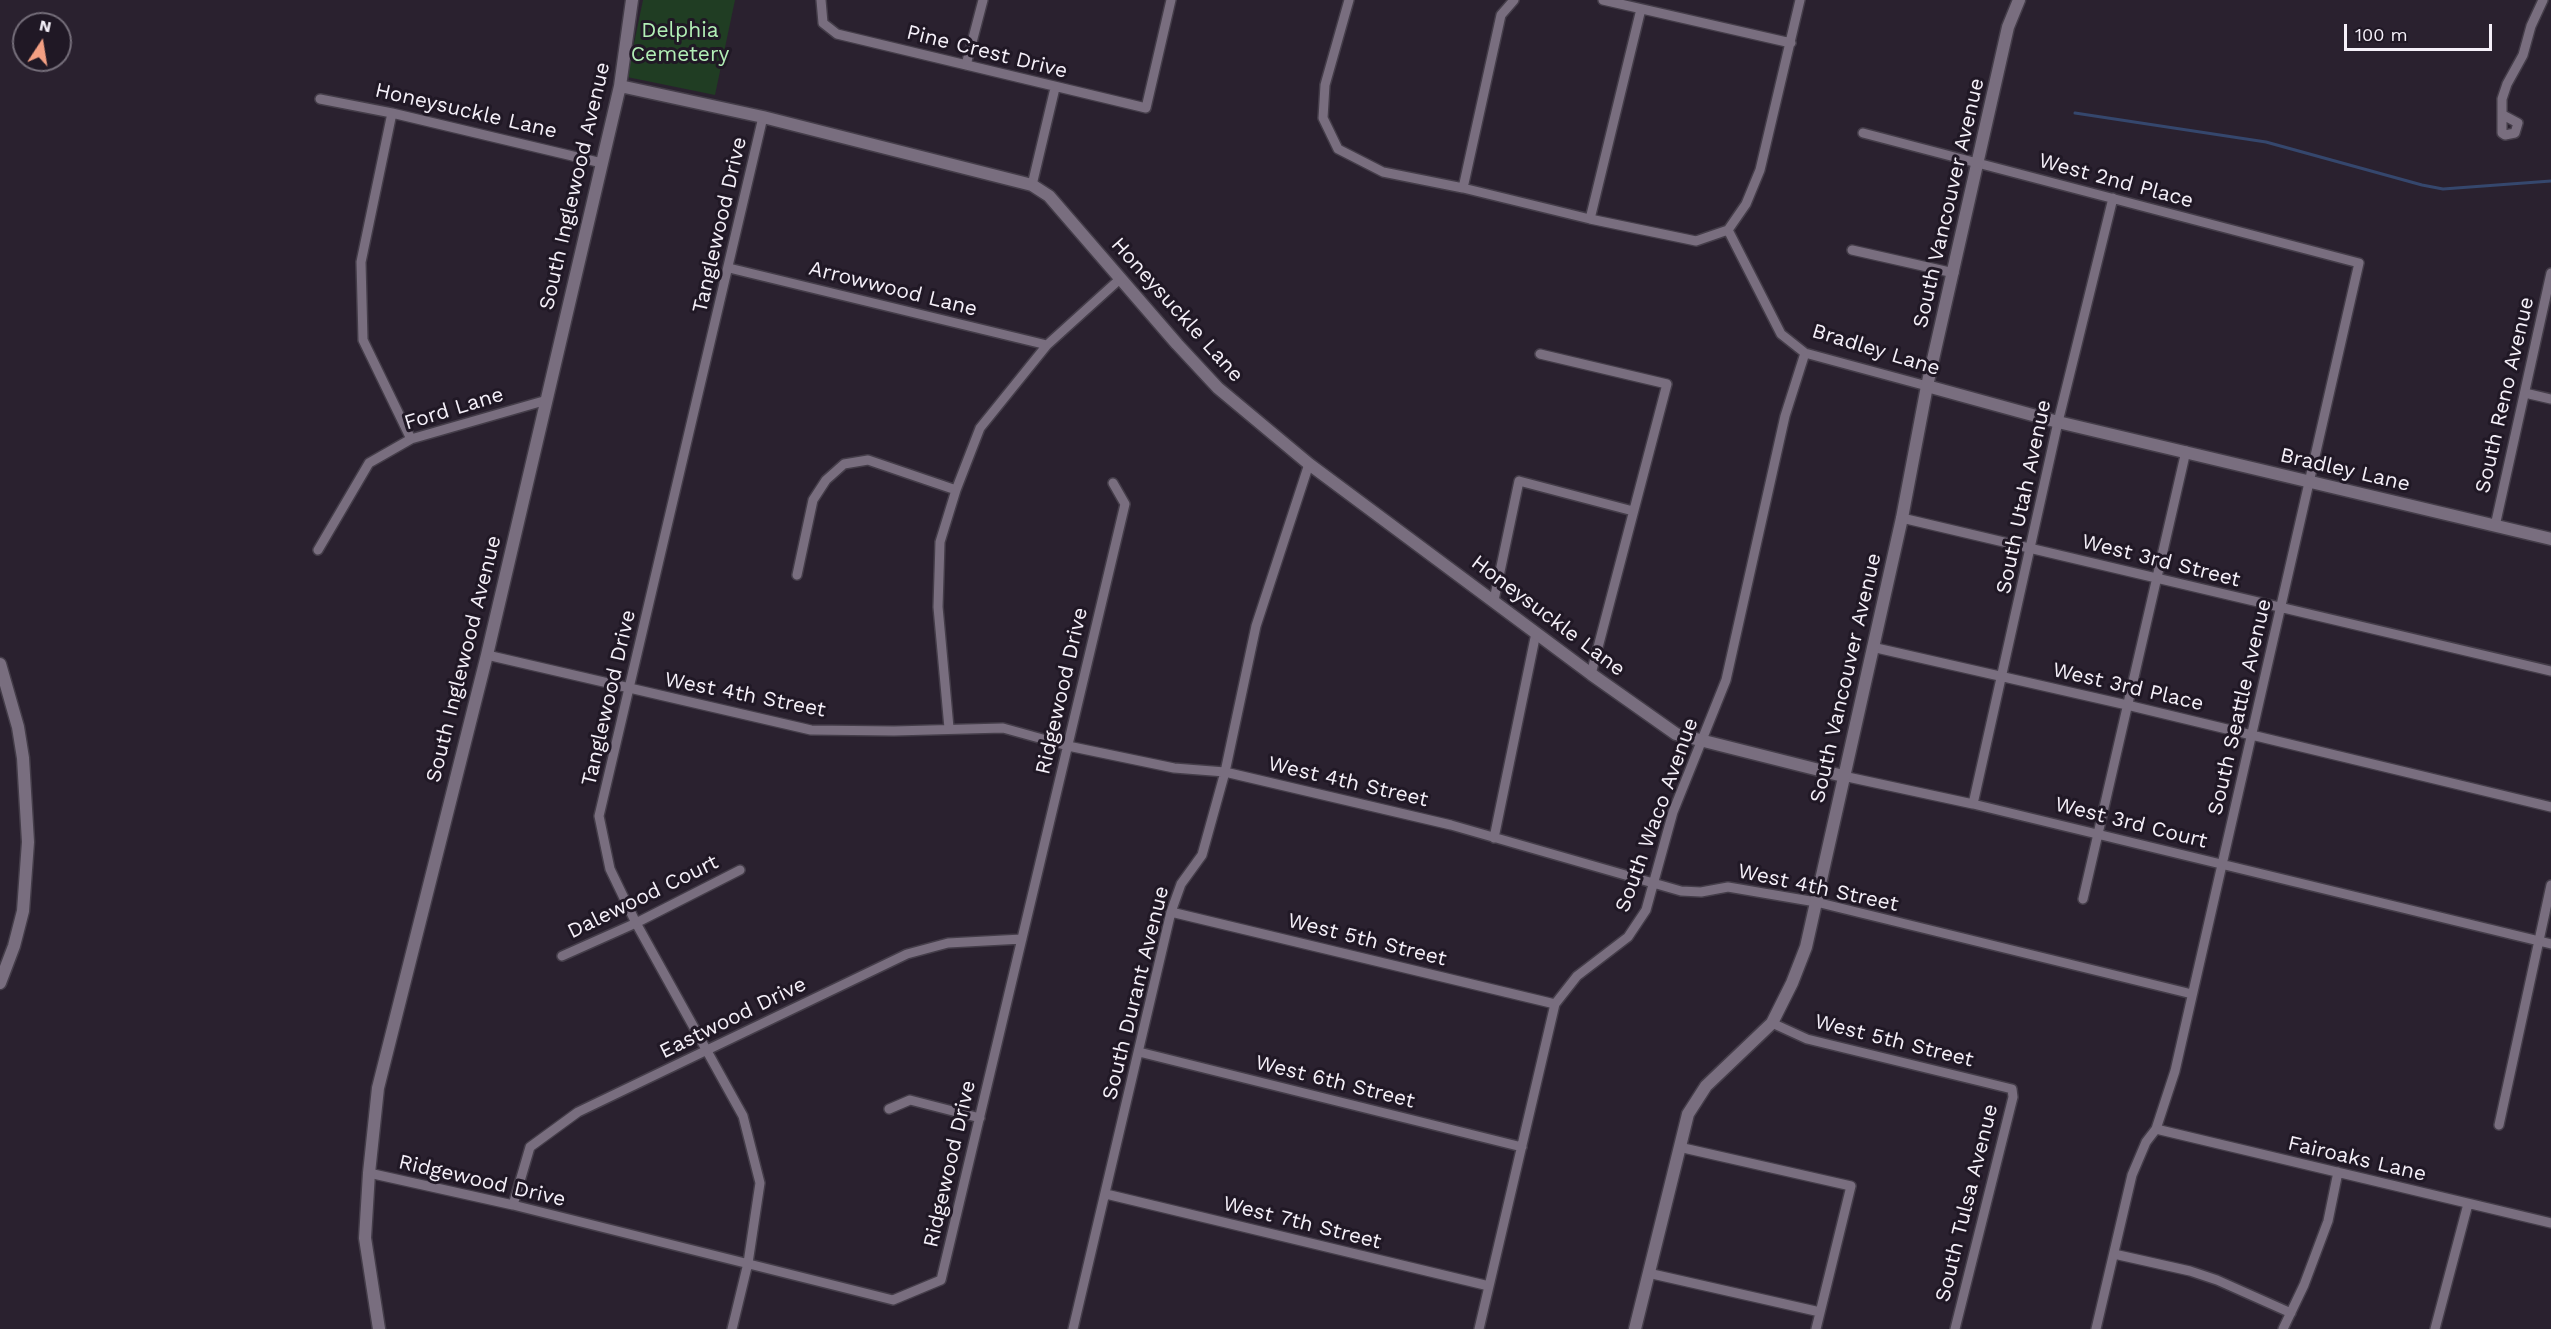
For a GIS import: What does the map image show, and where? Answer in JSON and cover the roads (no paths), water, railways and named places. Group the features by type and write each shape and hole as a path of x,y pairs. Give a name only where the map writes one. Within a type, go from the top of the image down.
{"street":[{"name":"South Inglewood Avenue","path":"380,1329 365,1238 378,1088 487,655 621,86 632,0"},
{"name":"Pine Crest Drive","path":"821,0 823,23 837,34 1146,108 1171,0"},
{"path":"966,65 983,0"},
{"path":"1349,0 1325,85 1323,118 1338,149 1383,172 1696,241 1728,230 1746,204 1760,170 1800,0"},
{"path":"1463,188 1500,15 1514,0"},
{"path":"1603,0 1791,43"},
{"name":"South Vancouver Avenue","path":"1635,1329 1678,1147 1688,1114 1706,1086 1772,1023 1792,983 1806,947 1902,518 1927,386 1979,164 2008,27 2019,0"},
{"path":"2503,115 2502,99 2507,84 2523,55 2531,26 2543,0"},
{"path":"1590,219 1641,9"},
{"name":"Honeysuckle Lane","path":"621,86 763,117 1032,185 1049,196 1218,388 1309,464 1591,674 1676,734 1702,742"},
{"path":"1032,185 1055,88"},
{"name":"Honeysuckle Lane","path":"320,99 392,113 602,163"},
{"path":"392,113 361,262 363,340 411,439"},
{"name":"Tanglewood Drive","path":"732,1329 748,1263 760,1183 743,1116 636,923 609,869 599,816 763,117"},
{"name":"West 2nd Place","path":"1863,134 2359,263"},
{"name":"South Utah Avenue","path":"1973,804 2058,422 2112,198"},
{"name":"Bradley Lane","path":"1728,230 1781,334 1805,353 2058,422 2551,539"},
{"path":"1852,250 1954,273"},
{"name":"South Seattle Avenue","path":"2097,1329 2132,1175 2146,1142 2156,1129 2175,1071 2311,483 2359,263"},
{"name":"Arrowwood Lane","path":"729,268 1047,345"},
{"name":"South Reno Avenue","path":"2495,526 2551,273"},
{"path":"949,729 938,607 940,542 956,490 980,428 1047,345 1121,278"},
{"name":"South Waco Avenue","path":"1479,1329 1555,1004 1577,976 1628,938 1646,910 1673,812 1726,680 1785,416 1805,353"},
{"path":"1540,354 1667,384 1591,674"},
{"path":"2525,393 2551,399"},
{"name":"Ford Lane","path":"318,550 369,463 411,439 547,400"},
{"path":"2083,899 2186,452"},
{"path":"797,575 813,500 826,480 844,464 868,460 956,490"},
{"name":"South Durant Avenue","path":"1073,1329 1171,912 1181,884 1202,855 1225,772 1256,626 1309,464"},
{"path":"1494,600 1519,481 1633,511"},
{"name":"Ridgewood Drive","path":"369,1173 513,1205 893,1299 941,1280 1125,504 1113,483"},
{"name":"West 3rd Street","path":"1902,518 2551,671"},
{"path":"1494,838 1536,633"},
{"name":"West 3rd Place","path":"1872,647 2127,705 2551,807"},
{"name":"West 4th Street","path":"487,655 811,730 894,731 1003,728 1068,746 1174,768 1225,772 1451,825 1681,891 1728,887 1816,902 2192,994"},
{"path":"0,664 18,727 23,758 28,842 23,911 14,946 0,983"},
{"name":"West 3rd Court","path":"1702,742 1973,804 2551,944"},
{"name":"Dalewood Court","path":"561,956 636,923 740,870"},
{"path":"2499,1125 2551,885"},
{"name":"West 5th Street","path":"1171,912 1555,1004"},
{"name":"Eastwood Drive","path":"513,1205 530,1147 578,1112 907,954 948,943 1022,939"},
{"name":"West 5th Street","path":"1772,1023 1807,1039 2010,1088"},
{"name":"West 6th Street","path":"1139,1052 1522,1147"},
{"name":"South Tulsa Avenue","path":"1955,1329 2013,1097 2013,1091 2010,1088"},
{"path":"889,1109 910,1100 980,1118"},
{"name":"Fairoaks Lane","path":"2156,1129 2551,1223"},
{"path":"1678,1147 1851,1186 1816,1329"},
{"path":"2283,1329 2308,1274 2328,1221 2338,1172"},
{"name":"West 7th Street","path":"1106,1194 1489,1286"},
{"path":"2435,1329 2468,1203"},
{"path":"2114,1254 2190,1271 2217,1280 2291,1313"},
{"path":"1648,1273 1820,1312"}],"waterway":[{"path":"2075,113 2266,142 2443,189 2551,181"}],"park label":[{"name":"Delphia Cemetery","path":"680,43"}]}
